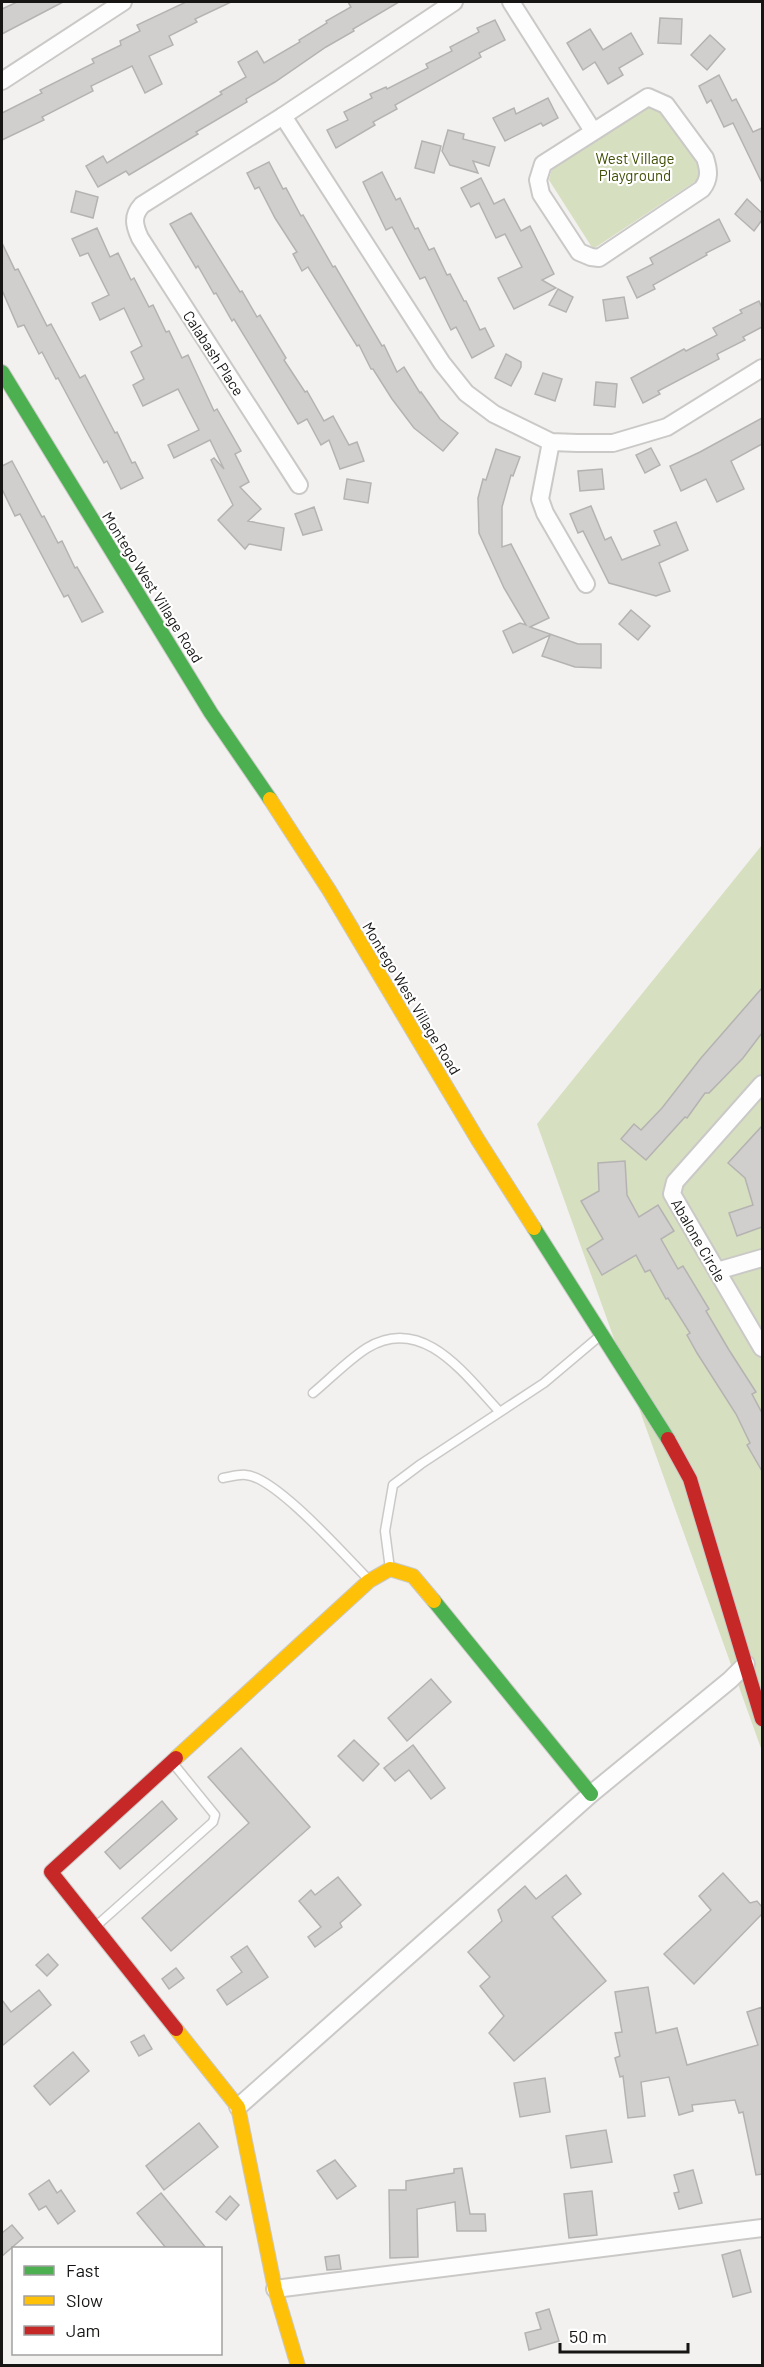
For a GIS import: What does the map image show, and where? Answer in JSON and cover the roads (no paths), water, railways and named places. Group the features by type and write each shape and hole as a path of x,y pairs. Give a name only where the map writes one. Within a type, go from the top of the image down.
{"street":[{"path":"2,81 123,2"},
{"path":"454,2 283,116 436,353 466,393 494,414 551,442 613,443 667,427 762,368"},
{"path":"511,2 592,131"},
{"path":"648,97 654,98 666,105 705,158 708,167 707,183 702,189 599,258 585,256 574,245 541,194 538,180 543,164 592,131 641,100 648,97"},
{"name":"Calabash Place","path":"283,116 142,205 136,212 134,226 299,485"},
{"name":"Montego West Village Road","path":"2,372 205,703 329,890 478,1140 670,1441 690,1479 762,1719"},
{"path":"551,442 540,499 544,513 586,584"},
{"name":"Abalone Circle","path":"762,1084 672,1188 672,1194 762,1348"},
{"path":"717,1270 762,1258"},
{"path":"298,2366 275,2289 238,2107 51,1872 369,1581 390,1569 413,1576 591,1794"},
{"path":"238,2107 591,1794 746,1664"},
{"path":"275,2289 762,2228"}],"lane":[{"path":"390,1569 385,1531 393,1485 499,1411 544,1383 601,1335"},
{"path":"313,1393 368,1348 400,1336 431,1345 449,1358 499,1411"},
{"path":"223,1478 248,1474 272,1486 369,1581"},
{"path":"95,1927 213,1822 215,1815 172,1761"}],"park label":[{"name":"West Village Playground","path":"635,166"}]}
